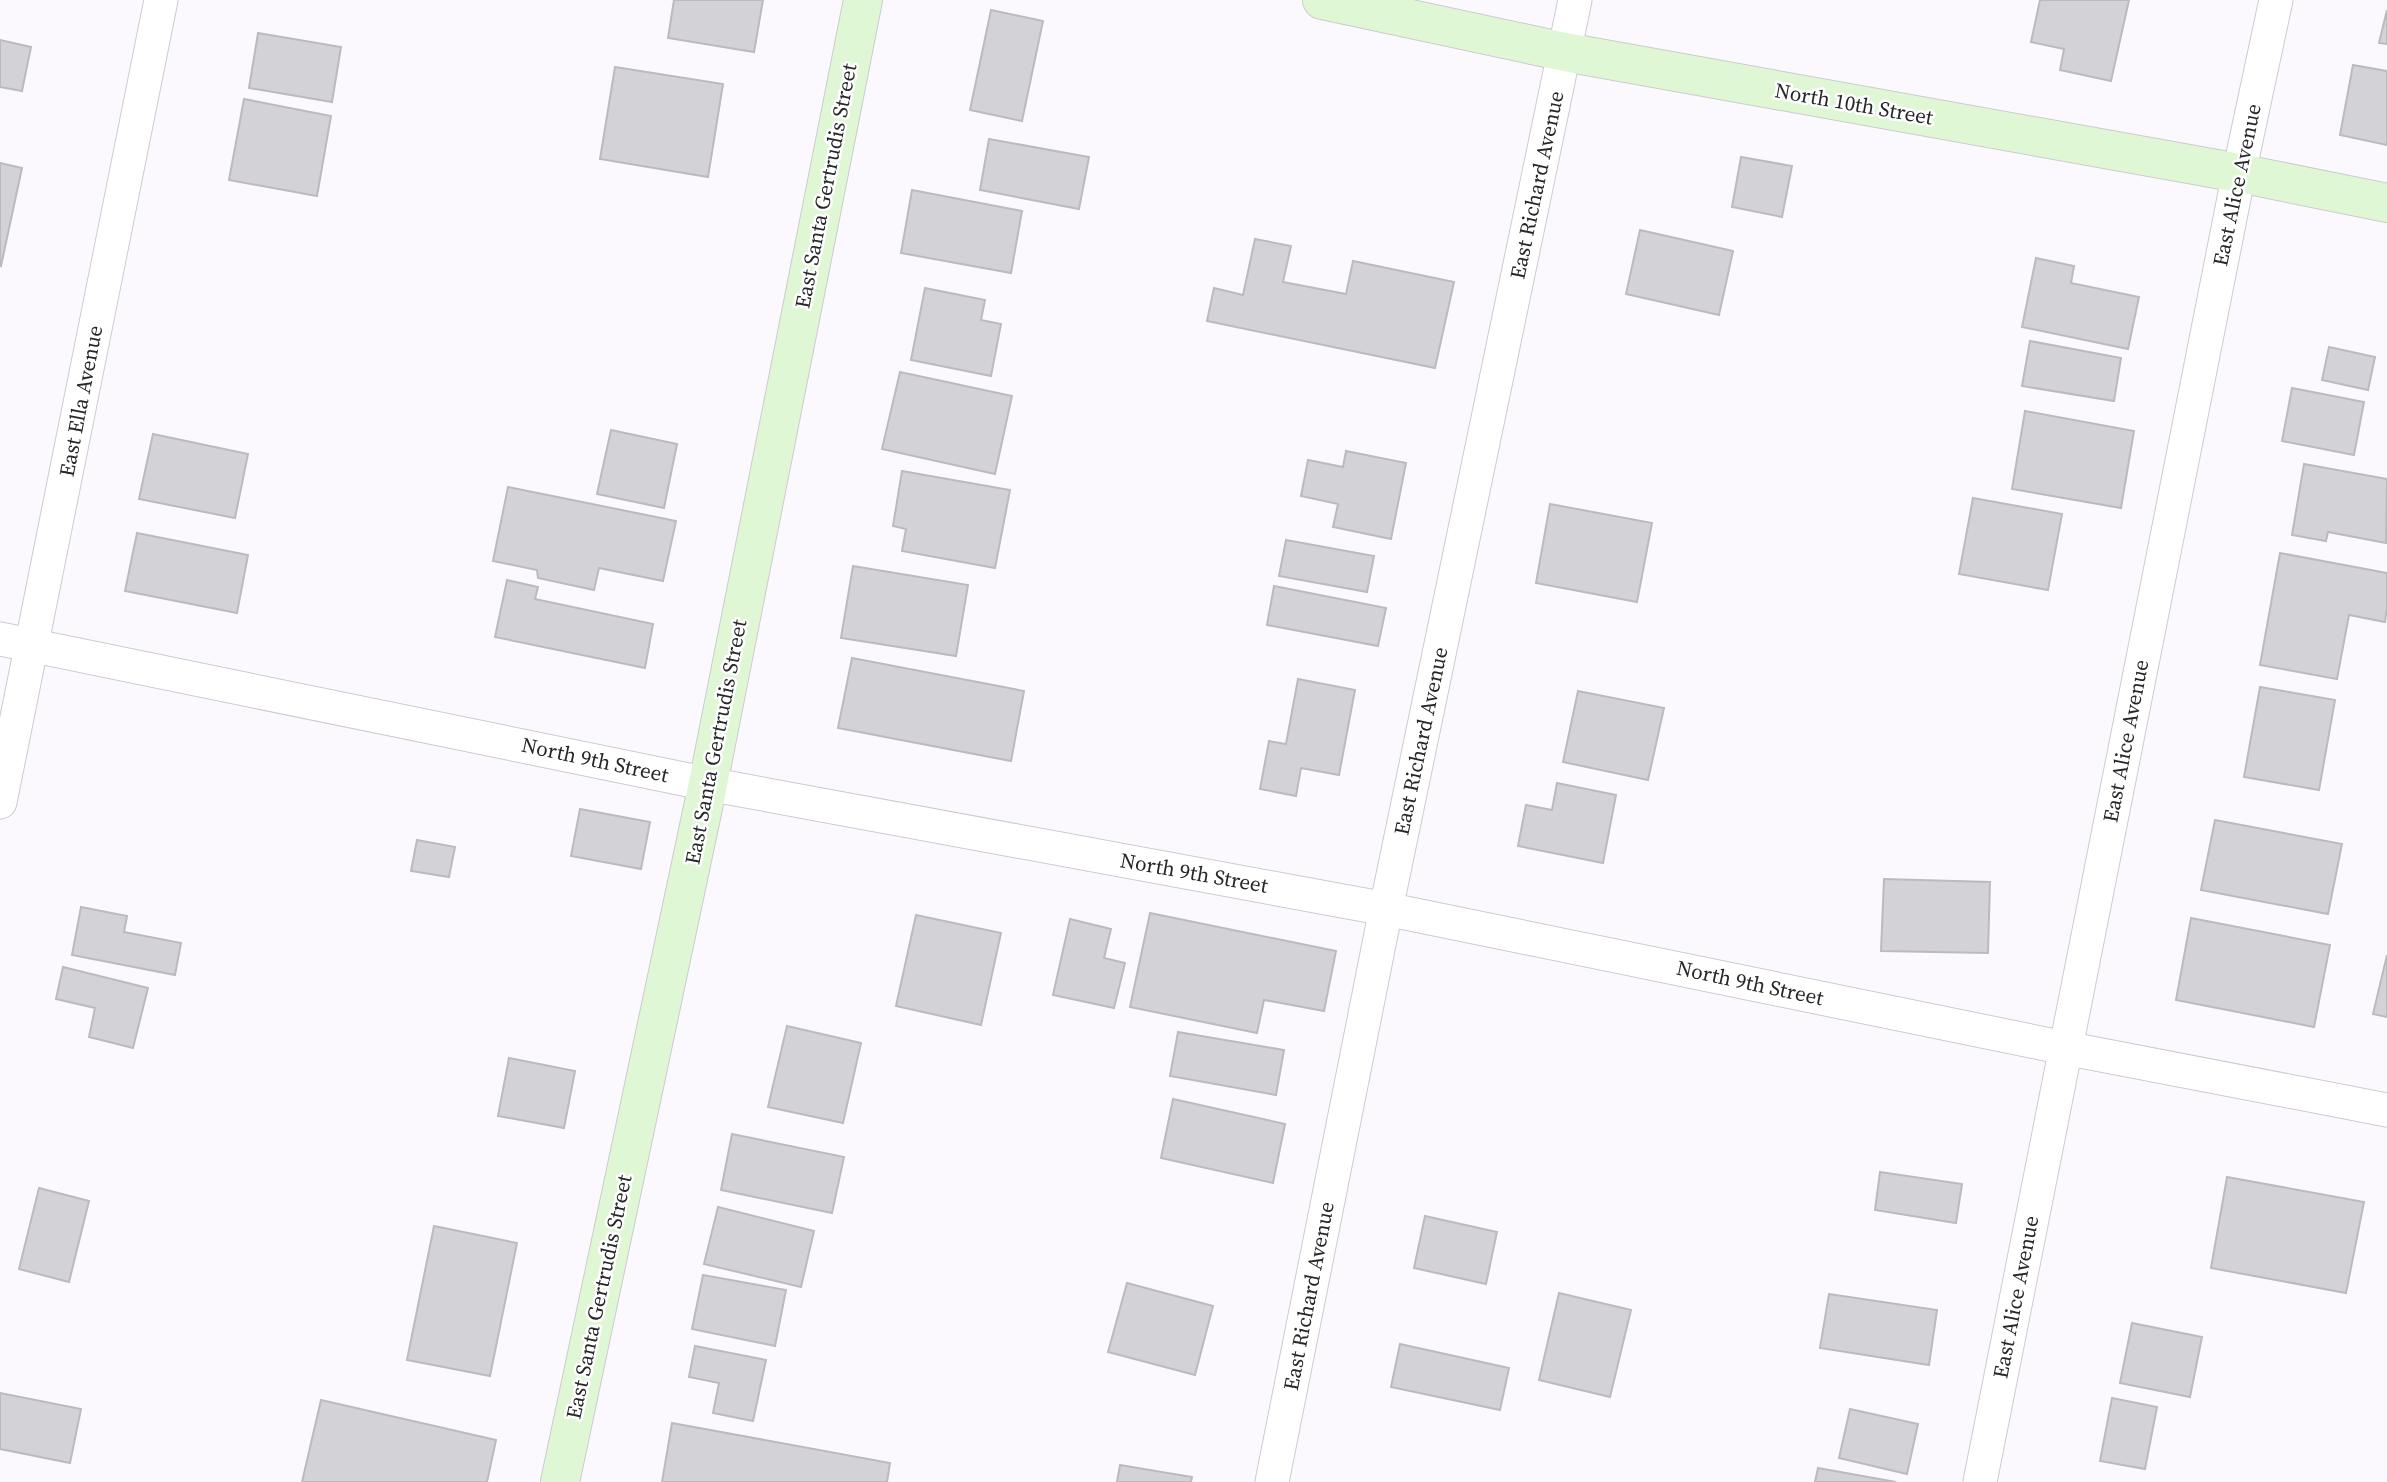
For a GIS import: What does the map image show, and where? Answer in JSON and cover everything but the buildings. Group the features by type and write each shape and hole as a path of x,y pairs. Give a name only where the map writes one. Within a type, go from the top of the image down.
{"street":[{"name":"East Ella Avenue","path":"0,802 160,0"},
{"name":"East Santa Gertrudis Street","path":"560,1482 708,784 863,0"},
{"name":"North 10th Street","path":"1322,0 1565,51 2239,173 2387,203"},
{"name":"East Richard Avenue","path":"1272,1482 1386,909 1575,0"},
{"name":"East Alice Avenue","path":"1980,1482 2239,173 2276,0"},
{"name":"North 9th Street","path":"0,639 708,784 1386,909 2066,1048 2387,1110"}]}
